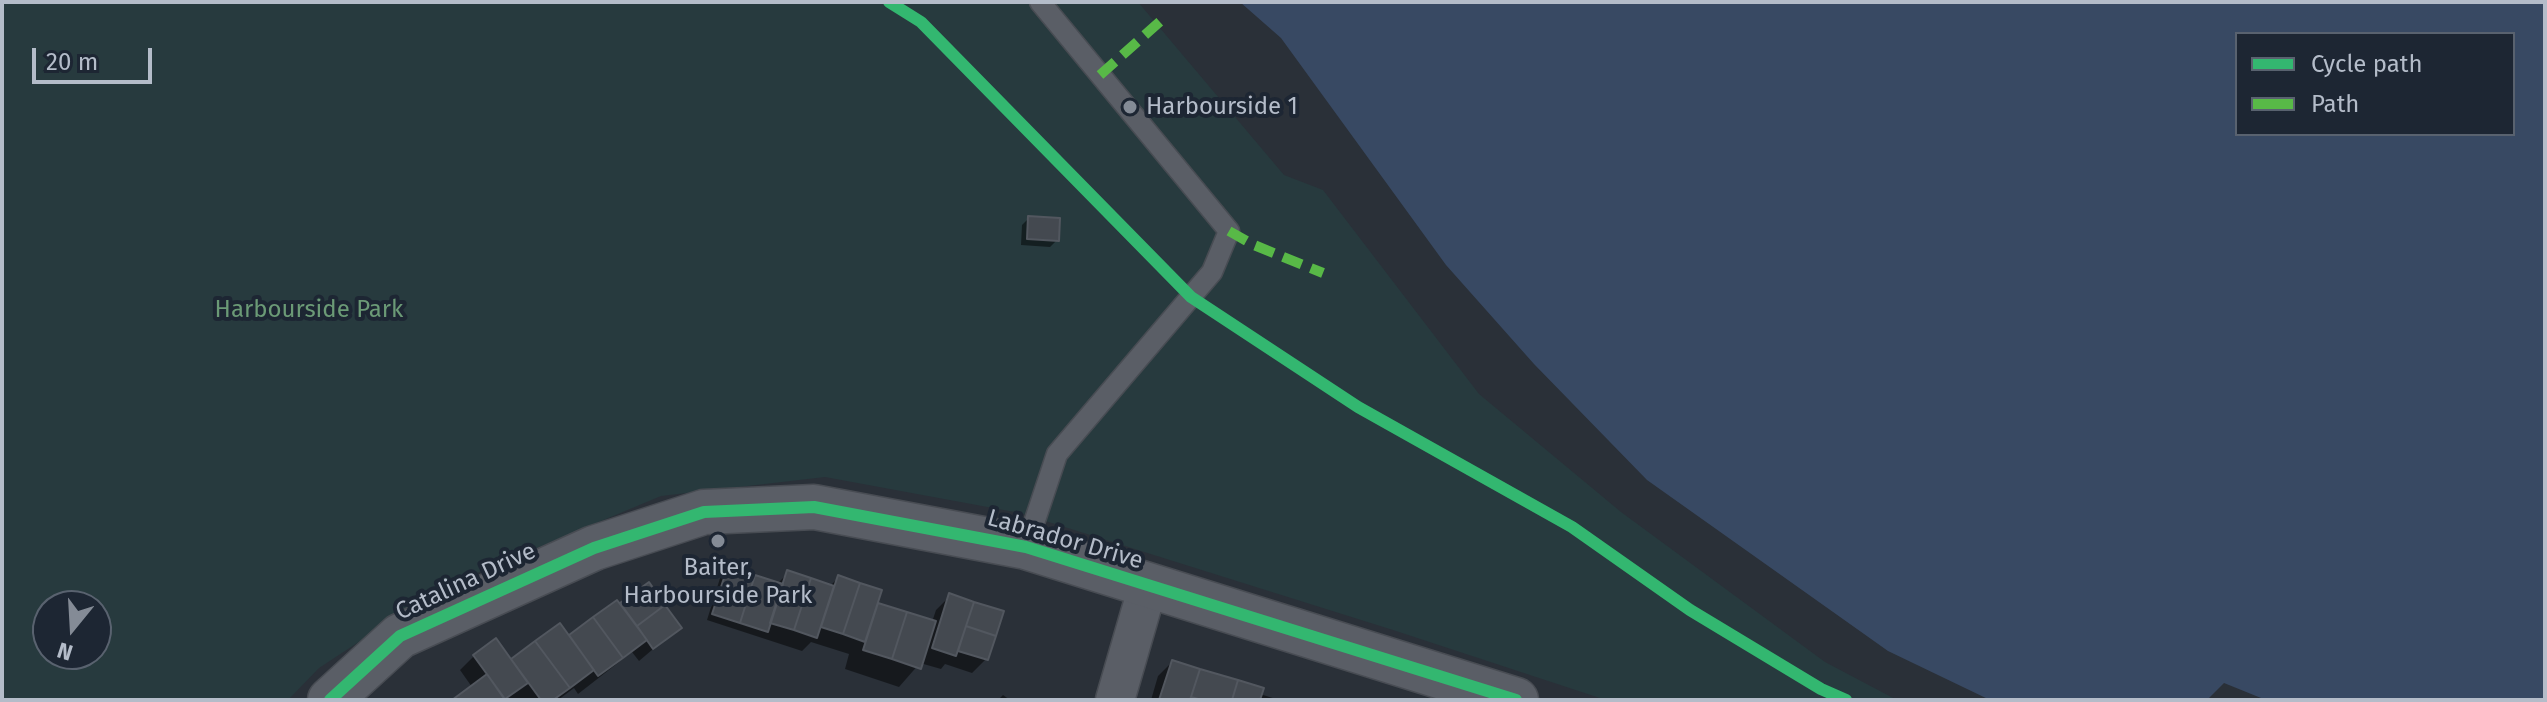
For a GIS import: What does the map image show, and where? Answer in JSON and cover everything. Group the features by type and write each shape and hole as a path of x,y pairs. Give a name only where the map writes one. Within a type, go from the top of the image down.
{"street":[{"name":"Labrador Drive","path":"594,548 704,512 814,507 1026,547 1516,700"},
{"name":"Catalina Drive","path":"330,700 400,636 594,548"},
{"name":"Labrador Drive","path":"1115,700 1148,586"}],"lane":[{"path":"1026,547 1057,454 1212,272 1229,231 1040,2"}],"green space":[{"name":"Harbourside Park","path":"2,2 1138,2 1284,175 1323,190 1479,394 1621,512 1825,662 1897,700 1606,700 1020,513 825,477 661,496 441,588 319,668 288,700 2,700"}],"water":[{"path":"1240,2 2545,2 2545,700 2266,700 2224,683 2207,700 1990,700 1888,651 1647,480 1534,364 1446,265 1281,38"}],"building":[{"path":"1028,216 1060,218 1059,241 1027,239"},
{"path":"728,566 755,575 740,623 712,614"},
{"path":"787,570 811,578 794,630 770,623"},
{"path":"755,575 783,584 768,632 740,623"},
{"path":"838,575 860,583 843,634 821,627"},
{"path":"811,578 834,586 817,638 794,630"},
{"path":"649,582 665,605 637,626 620,603"},
{"path":"860,583 882,590 865,642 843,634"},
{"path":"949,593 974,602 956,656 932,648"},
{"path":"617,600 647,640 623,658 593,617"},
{"path":"974,602 1004,611 996,636 966,626"},
{"path":"878,603 907,612 892,659 863,650"},
{"path":"665,605 682,628 653,649 637,626"},
{"path":"907,612 936,621 921,669 892,659"},
{"path":"593,617 623,658 598,676 569,635"},
{"path":"560,623 594,670 570,688 535,641"},
{"path":"966,626 996,636 988,660 958,651"},
{"path":"496,638 528,683 505,699 473,655"},
{"path":"535,641 570,688 553,700 541,700 511,659"},
{"path":"1172,660 1200,669 1190,700 1159,700"},
{"path":"1200,669 1238,680 1232,700 1191,697"},
{"path":"487,674 505,700 452,700"},
{"path":"1238,680 1264,688 1260,700 1232,700"}],"marked path":[{"path":"1100,75 1164,18"},
{"path":"1229,231 1254,245 1323,273"}],"cycle path":[{"path":"889,2 921,22 1191,297 1358,407 1572,527 1690,610 1821,689 1846,700"},
{"path":"330,700 400,636 594,548 704,512 814,507 1026,547 1516,700"}],"place":[{"name":"Harbourside 1","path":"1130,107"},
{"name":"Baiter, Harbourside Park","path":"718,541"}]}
